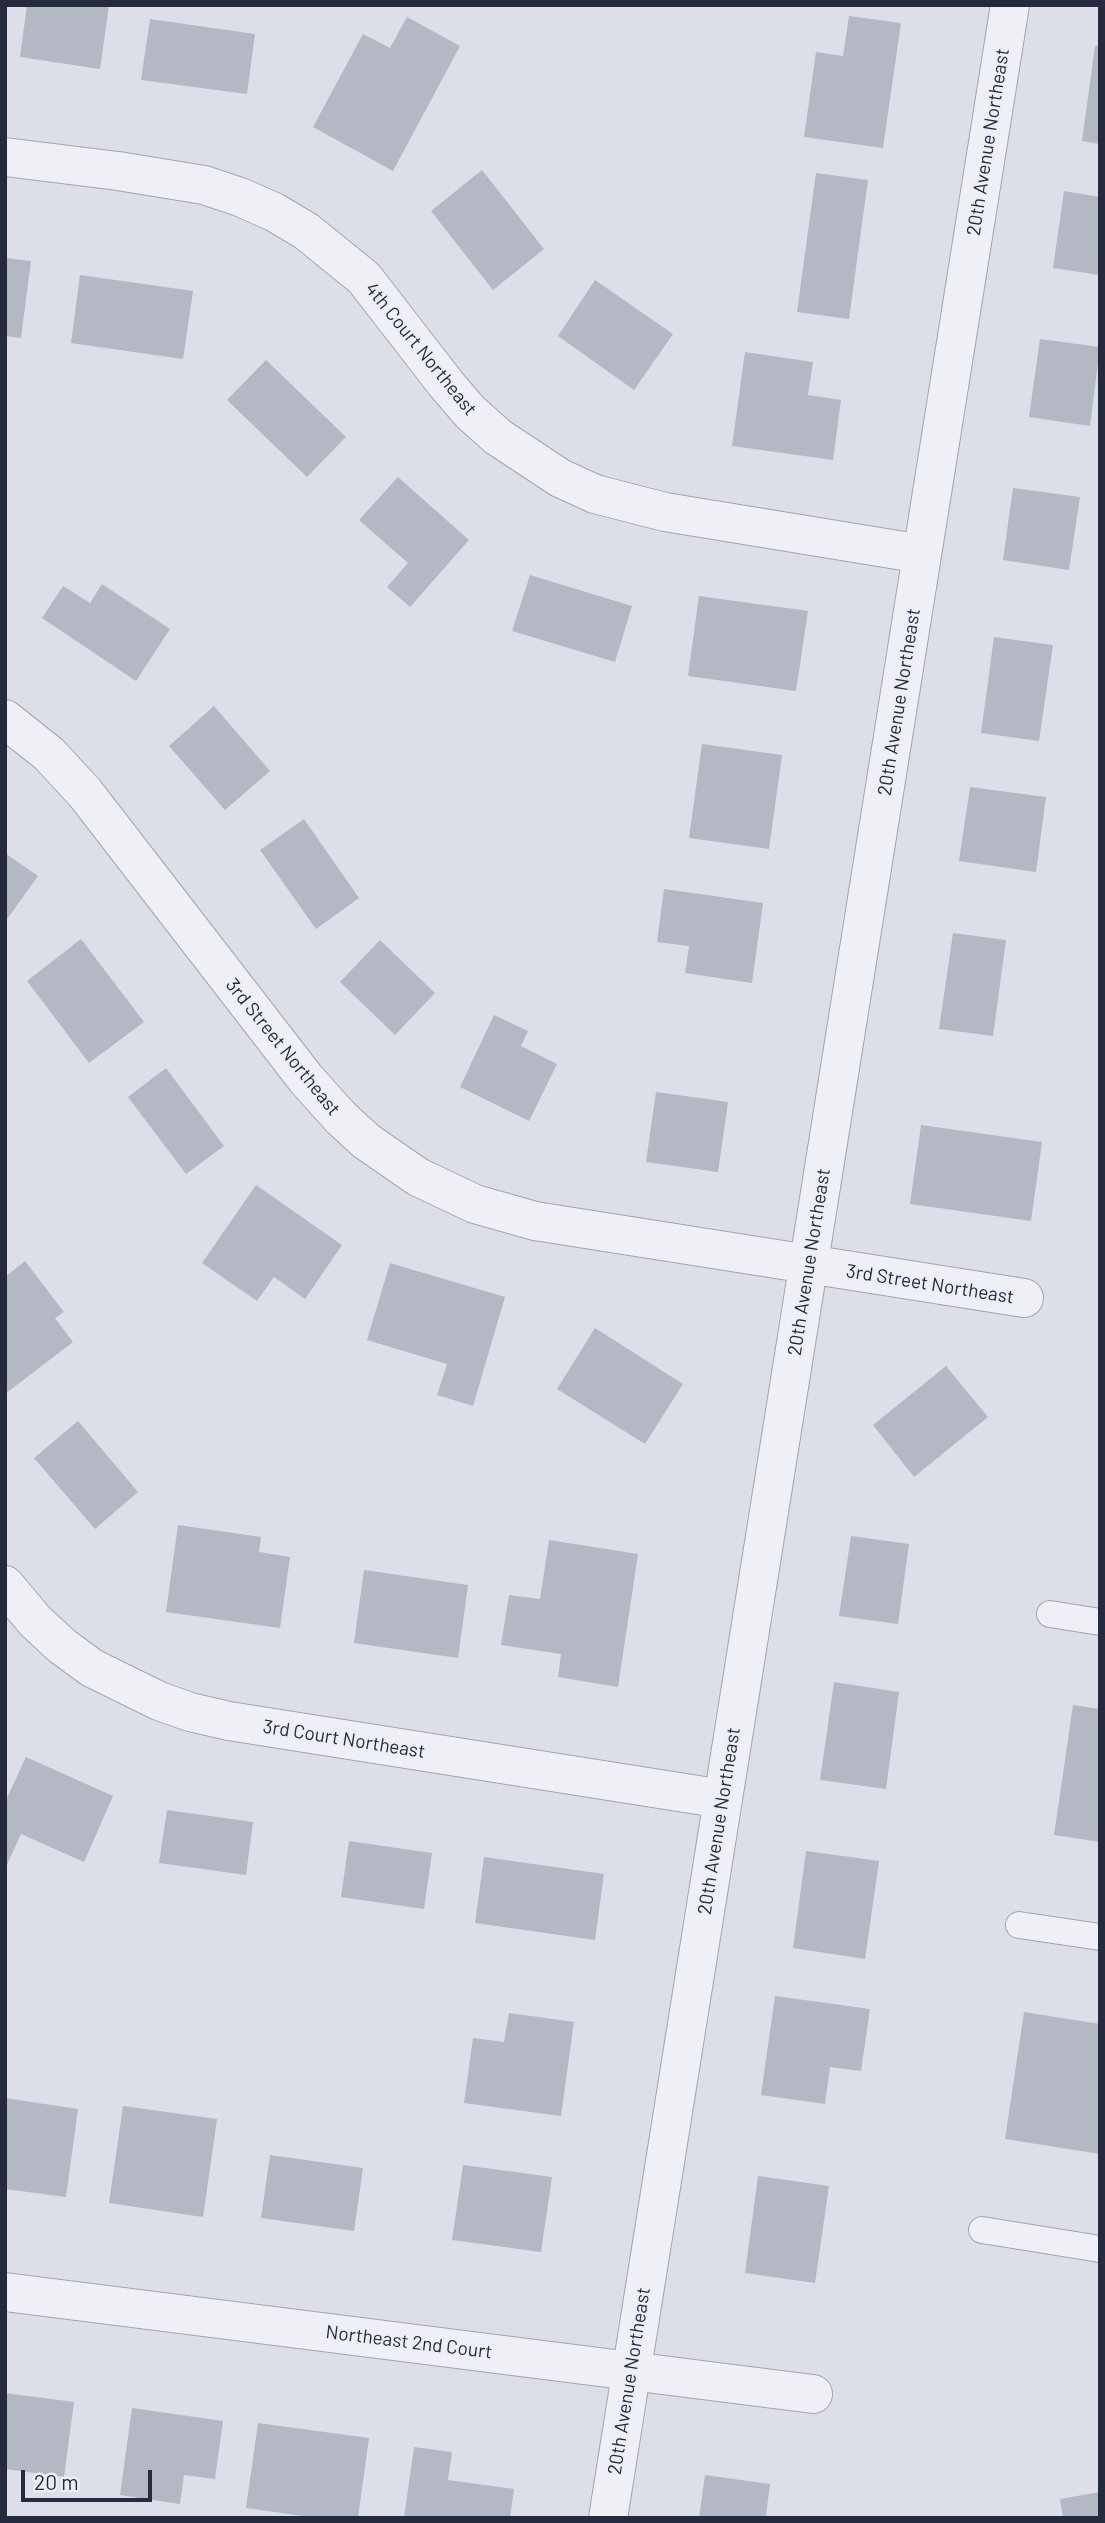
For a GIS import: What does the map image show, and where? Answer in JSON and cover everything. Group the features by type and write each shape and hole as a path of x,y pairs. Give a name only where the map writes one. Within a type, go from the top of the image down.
{"street":[{"name":"20th Avenue Northeast","path":"608,2518 1010,5"},
{"name":"4th Court Northeast","path":"5,157 204,185 274,212 306,231 363,278 446,384 470,412 498,437 560,478 595,494 665,512 922,554"},
{"name":"3rd Street Northeast","path":"5,719 49,754 85,793 306,1079 366,1141 408,1170 475,1204 535,1221 1024,1298"},
{"name":"3rd Court Northeast","path":"5,1585 62,1646 92,1668 125,1686 190,1712 243,1723 723,1799"},
{"name":"Northeast 2nd Court","path":"5,2292 813,2394"}],"lane":[{"path":"1051,1614 1100,1622"},
{"path":"1019,1926 1100,1937"},
{"path":"982,2230 1100,2249"}],"building":[{"path":"27,5 109,5 100,69 20,57"},
{"path":"849,16 901,23 883,148 804,137 816,52 843,56"},
{"path":"407,17 460,46 393,171 313,127 363,34 390,48"},
{"path":"150,19 255,34 247,94 141,80"},
{"path":"1095,46 1100,46 1100,144 1082,141"},
{"path":"482,170 544,249 493,290 431,211"},
{"path":"816,173 868,180 849,319 797,312"},
{"path":"1064,191 1100,197 1100,275 1053,268"},
{"path":"5,258 31,261 21,338 5,336"},
{"path":"80,275 193,291 183,359 71,343"},
{"path":"595,280 673,334 634,390 558,336"},
{"path":"1040,339 1100,347 1090,426 1029,417"},
{"path":"745,352 813,362 808,395 841,400 833,460 732,446"},
{"path":"266,360 346,437 307,477 227,400"},
{"path":"398,477 469,540 410,607 387,587 408,563 359,520"},
{"path":"1013,488 1080,497 1069,570 1003,560"},
{"path":"530,575 632,606 615,662 512,631"},
{"path":"102,584 170,629 136,681 42,618 63,586 90,603"},
{"path":"699,596 808,611 796,691 688,676"},
{"path":"994,637 1053,645 1039,741 981,733"},
{"path":"214,706 270,771 225,810 169,746"},
{"path":"702,744 782,755 769,849 689,838"},
{"path":"970,787 1046,797 1036,872 959,861"},
{"path":"304,819 359,898 316,929 260,850"},
{"path":"5,853 38,876 5,922"},
{"path":"664,889 763,903 752,983 685,973 689,946 657,942"},
{"path":"953,933 1006,940 993,1036 939,1029"},
{"path":"81,939 144,1022 89,1063 27,981"},
{"path":"380,940 435,993 395,1035 340,982"},
{"path":"494,1015 528,1031 521,1046 557,1064 529,1121 460,1087"},
{"path":"166,1068 224,1146 186,1174 128,1097"},
{"path":"656,1092 728,1102 718,1172 646,1162"},
{"path":"921,1125 1042,1142 1031,1221 910,1204"},
{"path":"256,1185 342,1245 305,1299 274,1277 257,1301 202,1263"},
{"path":"25,1261 64,1312 55,1318 73,1342 5,1394 5,1277"},
{"path":"390,1263 505,1297 473,1406 437,1395 447,1364 367,1340"},
{"path":"595,1328 683,1384 645,1444 557,1389"},
{"path":"946,1366 988,1417 914,1477 873,1425"},
{"path":"78,1421 138,1492 95,1529 34,1458"},
{"path":"178,1525 261,1537 259,1552 290,1557 280,1628 166,1612"},
{"path":"851,1536 909,1544 898,1624 839,1616"},
{"path":"549,1540 638,1554 618,1687 558,1677 561,1654 501,1645 509,1595 540,1599"},
{"path":"364,1570 468,1585 458,1658 354,1643"},
{"path":"834,1682 899,1692 886,1789 820,1780"},
{"path":"1073,1705 1100,1709 1100,1842 1054,1835"},
{"path":"26,1757 113,1796 84,1862 21,1834 5,1869 5,1802"},
{"path":"167,1810 253,1822 246,1875 159,1863"},
{"path":"349,1841 432,1853 424,1909 341,1897"},
{"path":"806,1851 879,1861 865,1959 793,1948"},
{"path":"484,1857 604,1874 595,1940 475,1923"},
{"path":"775,1996 870,2009 861,2071 830,2067 825,2104 761,2095"},
{"path":"1024,2012 1100,2024 1100,2154 1005,2139"},
{"path":"509,2013 574,2022 561,2116 464,2103 473,2038 504,2042"},
{"path":"5,2098 78,2109 66,2197 5,2189"},
{"path":"123,2106 217,2119 203,2217 109,2203"},
{"path":"270,2155 363,2168 354,2231 261,2218"},
{"path":"463,2165 552,2177 541,2252 452,2240"},
{"path":"758,2176 829,2186 815,2283 745,2273"},
{"path":"5,2393 74,2402 64,2477 5,2469"},
{"path":"132,2408 223,2421 215,2479 184,2475 180,2504 120,2495"},
{"path":"258,2423 369,2438 358,2518 317,2518 246,2508"},
{"path":"414,2447 452,2452 448,2480 514,2489 510,2518 404,2518"},
{"path":"705,2475 770,2484 766,2515 772,2518 699,2518"},
{"path":"1100,2492 1100,2518 1063,2518 1060,2499"}]}
